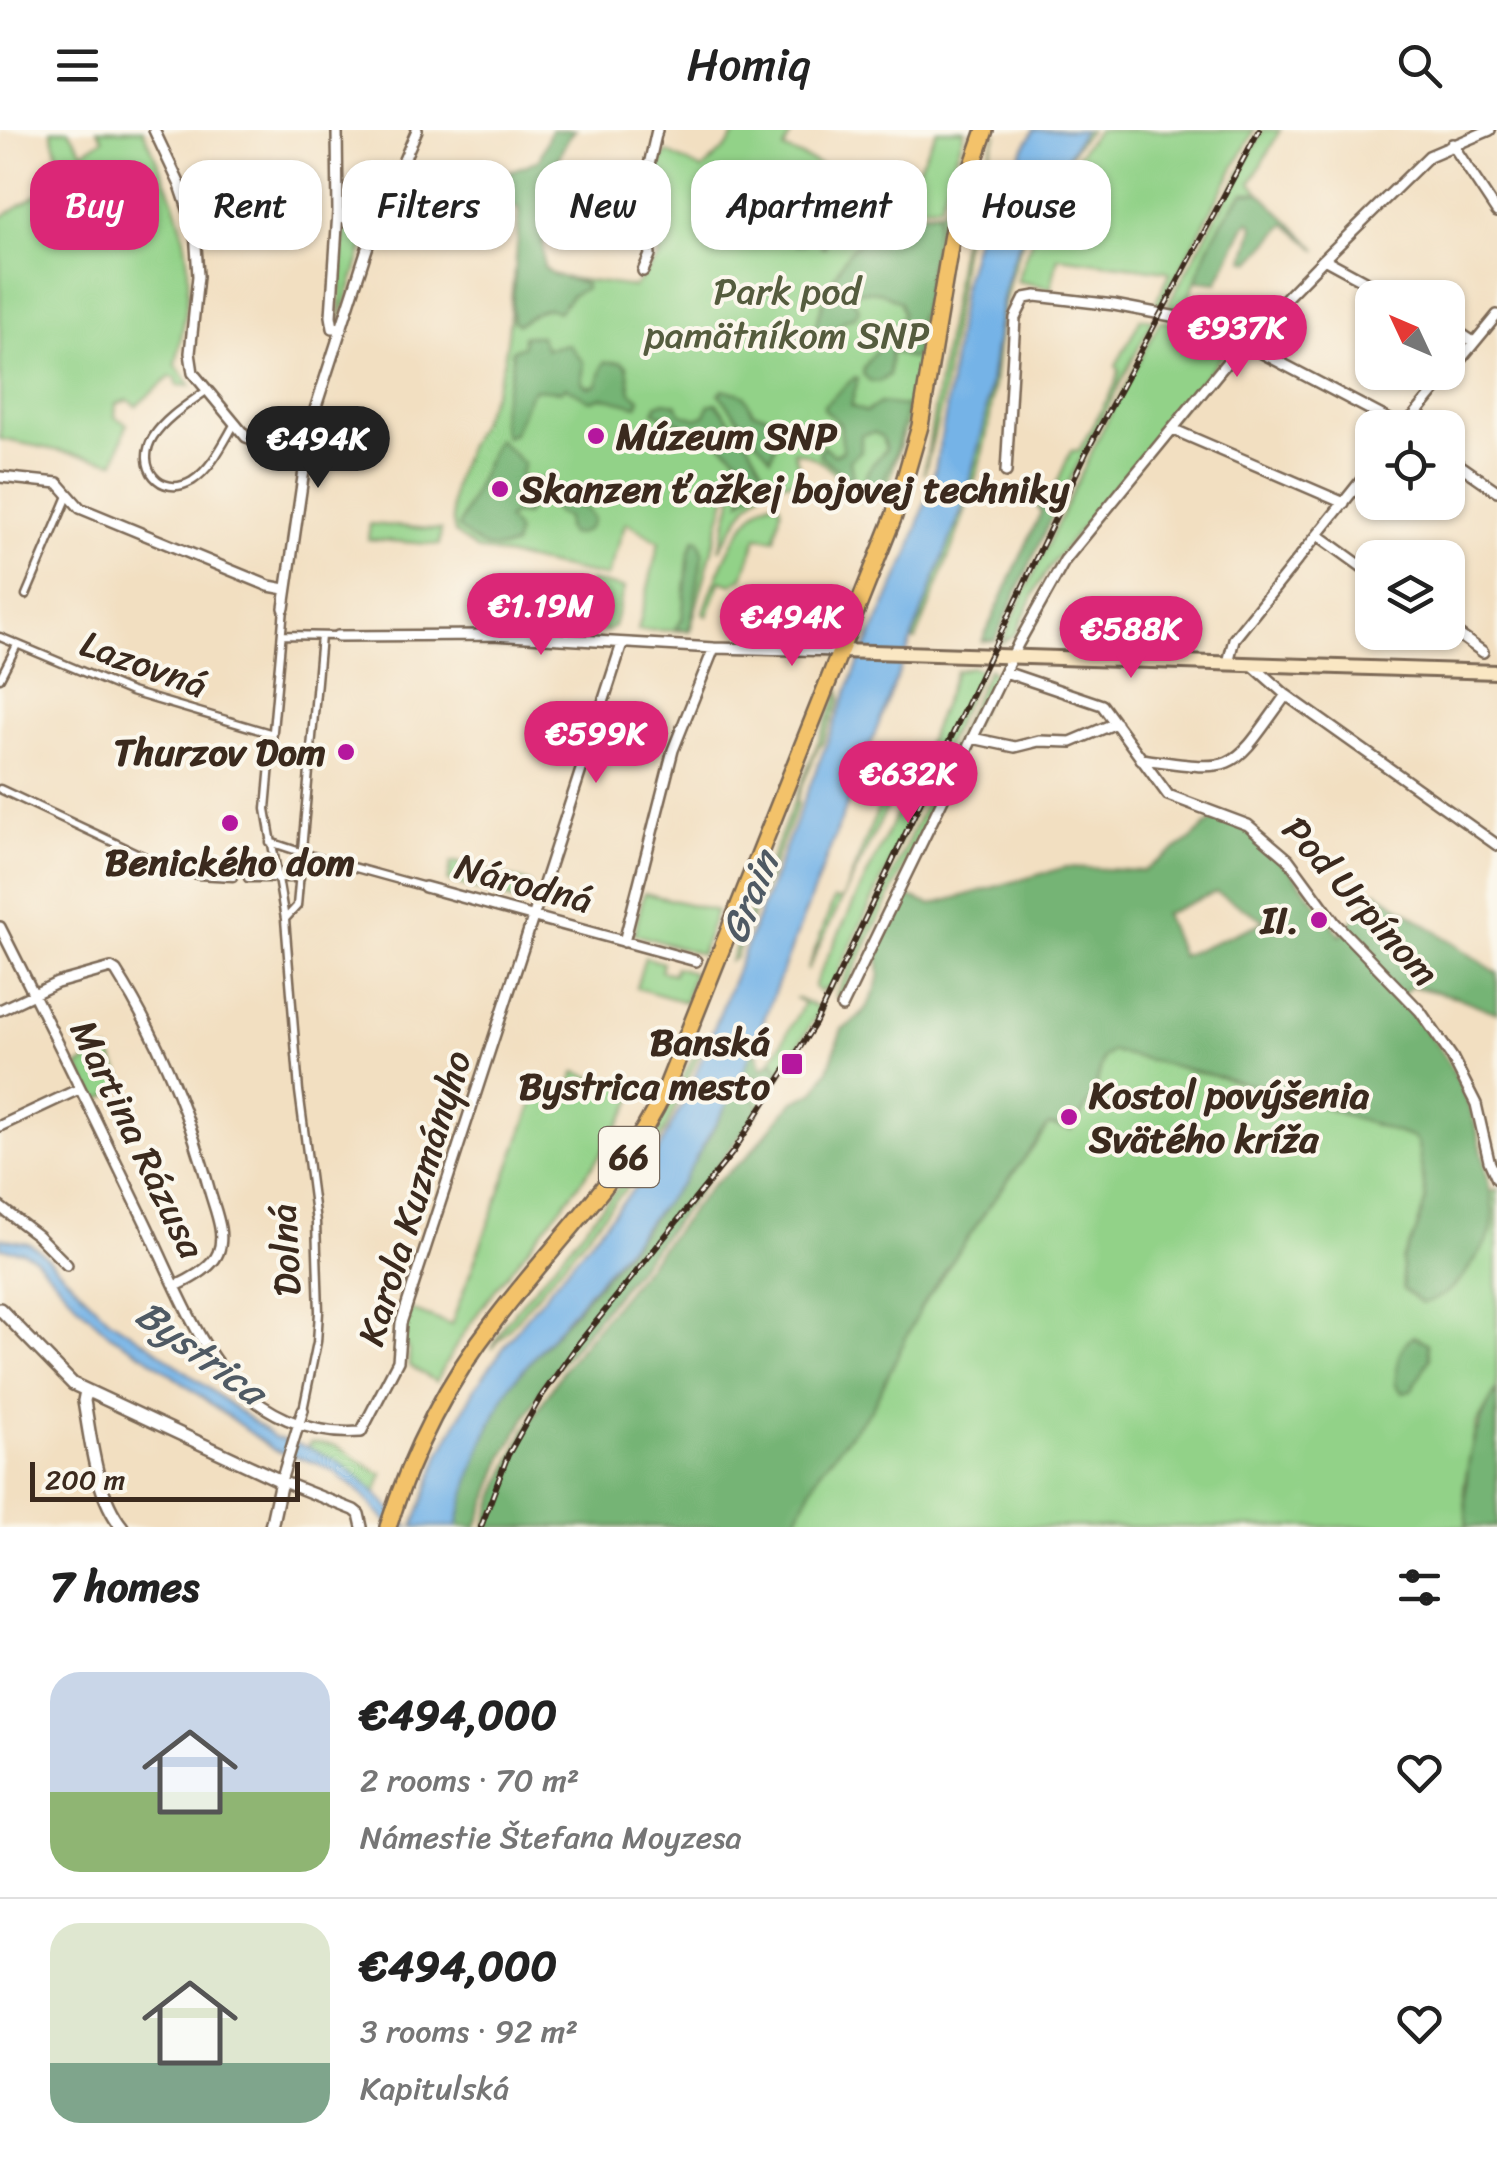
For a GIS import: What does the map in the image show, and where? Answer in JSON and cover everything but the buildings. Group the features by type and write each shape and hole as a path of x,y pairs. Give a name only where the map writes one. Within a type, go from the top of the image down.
{"main road":[{"name":"66","path":"388,1527 422,1437 459,1372 497,1317 612,1180 642,1135 674,1070 894,516 927,391 950,238 962,191 985,130"},
{"path":"841,650 1497,672"}],"street":[{"path":"154,130 180,185 195,230 198,276 190,367 234,425 255,442 304,457"},
{"path":"337,130 338,212 330,316 333,328 342,327"},
{"path":"403,160 416,130"},
{"path":"643,271 650,255 644,188 657,130"},
{"path":"842,1007 1012,655 1065,560 1244,341 1324,259 1419,164 1452,144 1490,130"},
{"path":"1452,144 1497,212"},
{"path":"338,212 342,215"},
{"path":"284,608 311,422 367,250"},
{"path":"1324,259 1363,280"},
{"path":"1006,472 1016,318 1025,298 1036,296 1230,327 1244,341 1373,410"},
{"path":"1418,410 1497,314"},
{"path":"1465,336 1472,341"},
{"path":"206,390 152,438 148,472 158,483 172,487 190,482 204,471 234,425"},
{"path":"1172,429 1344,503"},
{"path":"1465,469 1497,492"},
{"path":"0,476 44,480 66,491 80,508 269,586 285,589"},
{"path":"1228,663 1234,639 1355,489"},
{"path":"26,596 66,491"},
{"path":"1318,535 1355,562"},
{"name":"Dolná","path":"282,1481 303,1410 317,1342 318,1284 314,1198 299,1091 285,919 266,810 284,608"},
{"path":"283,635 492,636 714,648 841,650"},
{"path":"285,919 298,906 321,636"},
{"name":"Lazovná","path":"0,637 131,692 273,734"},
{"path":"1465,639 1483,652"},
{"path":"0,678 17,644"},
{"name":"Karola Kuzmányho","path":"298,1426 362,1432 398,1361 402,1341 399,1331 411,1290 622,644"},
{"path":"624,942 673,750 714,648"},
{"path":"1251,664 1286,695 1497,845"},
{"name":"Pod Urpínom","path":"1005,672 1097,702 1172,798 1222,813 1261,834 1297,869 1361,953 1420,1012 1468,1084 1497,1179"},
{"path":"1141,759 1205,767 1232,762 1248,748 1286,695"},
{"path":"972,738 1016,746 1072,742 1116,723"},
{"path":"0,789 162,866 198,875 233,877"},
{"path":"270,842 322,859"},
{"name":"Národná","path":"338,863 696,961"},
{"path":"248,878 300,878"},
{"name":"Martina Rázusa","path":"0,926 34,994 176,1286 209,1266 218,1254 220,1230 189,1118 158,1048 116,971 111,968 57,983 34,994 0,1010"},
{"path":"0,1126 79,1089"},
{"path":"0,1207 37,1235 66,1266"},
{"path":"176,1286 227,1375 298,1426"},
{"path":"0,1310 64,1376 86,1391 354,1510 362,1527"},
{"path":"86,1391 88,1426 98,1466 114,1517 122,1527"},
{"path":"271,1527 282,1481"}],"green space":[{"path":"51,130 69,130 83,152 103,139 97,130 143,130 157,160 59,160"},
{"path":"551,130 575,130 558,160 539,160"},
{"name":"Park pod pamätníkom SNP","path":"738,130 793,130 784,149 809,160 713,160"},
{"path":"937,130 965,130 955,160 947,160 947,184 940,205 927,206 927,160 922,160"},
{"path":"1084,130 1090,130 1067,160 1062,160"},
{"path":"1098,130 1254,130 1161,305 1155,304 1170,273 1166,271 1058,257 1051,288 1017,281 1028,250 1111,250 1111,160 1074,160"},
{"path":"1263,130 1280,130 1251,183 1260,193 1244,193 1200,269 1185,308 1168,305"},
{"name":"Park pod pamätníkom SNP","path":"667,152 691,164 691,250 927,250 927,212 943,210 947,199 913,404 884,498 854,501 830,469 794,451 802,476 798,481 769,483 747,506 719,550 735,489 729,487 690,631 638,630 659,542 626,522 607,577 476,549 455,533 452,511 453,490 466,449 501,371 514,271 634,287 659,257 658,250 671,250 671,160 662,160"},
{"path":"535,162 535,250 544,250 544,267 552,274 585,284 558,312 542,310 518,324 513,321 512,309 520,208 515,207 515,169"},
{"path":"159,165 179,220 179,250 186,250 187,297 176,366 191,386 177,385 176,378 170,377 136,406 128,400 116,404 115,417 127,424 115,462 0,439 0,218 30,199 30,250 159,250"},
{"path":"1244,193 1260,193 1318,250 1286,224 1251,262 1245,260 1254,226 1250,221 1217,283 1197,281 1215,234"},
{"path":"939,212 917,325 916,355 911,359 891,351 889,375 881,381 871,382 863,374 864,367 903,315 900,302 880,292 859,291 852,297 859,309 855,317 846,319 828,339 814,332 825,298 850,251 927,250 927,213"},
{"path":"342,250 363,250 340,321"},
{"path":"960,250 963,250 942,403 924,474"},
{"path":"1020,250 1002,316 982,456 947,562 916,640 912,640 952,536 977,456 1002,301 1014,255"},
{"path":"1141,318 1153,320 1062,495 1055,487 1071,451 1079,450 1116,383 1116,366"},
{"path":"1160,321 1221,333 1226,351 1057,557 1015,634 1001,643 1101,432"},
{"path":"523,336 540,336 546,349 568,344 584,363 582,382 588,387 597,385 604,362 622,362 627,366 631,392 640,399 637,406 603,397 590,401 566,387 560,391 535,389 513,434 506,437 502,403 511,372 512,350 523,346"},
{"path":"854,378 858,379 851,406 866,412 880,403 907,406 895,455 879,490 865,486 868,470 886,449 882,437 874,432 861,435 861,451 850,460 850,481 819,454 823,446 834,455 843,451 840,424 824,405"},
{"path":"723,389 744,395 753,412 767,415 775,422 776,442 771,458 719,394"},
{"path":"716,403 748,442 768,478 765,482 741,501 748,468 716,440 654,412 657,404 676,404 682,414 697,419"},
{"path":"497,439 524,464 520,475 533,485 542,478 587,510 593,519 587,529 570,534 566,517 556,513 545,494 536,490 528,496 529,510 525,515 513,514 507,519 517,532 514,546 490,548 458,527"},
{"path":"1055,487 1062,495 995,640 982,641 1041,512 1027,489 1049,498"},
{"path":"771,501 781,508 775,539 757,537 743,578 732,584 721,580 707,616 703,614 738,534"},
{"path":"370,524 441,530 439,545 368,539"},
{"path":"695,539 703,552 688,631 675,628 682,620 689,552"},
{"path":"589,581 624,588 614,626 608,631 582,629"},
{"path":"970,667 981,670 830,990 824,988 821,993 814,987 817,979 909,788 956,671"},
{"path":"989,668 996,676 843,994 835,997"},
{"path":"840,688 840,700 735,958 730,961"},
{"path":"900,754 909,763 843,898"},
{"path":"1218,815 1272,851 1341,936 1376,891 1497,973 1497,1013 1457,997 1411,986 1399,999 1433,1040 1458,1079 1475,1122 1487,1174 1492,1213 1490,1235 1452,1288 1422,1303 1403,1289 1402,1260 1426,1199 1414,1138 1265,1088 1112,1051 1103,1058 1094,1094 1072,1130 1049,1125 921,1307 872,1408 820,1471 792,1527 485,1527 525,1429 568,1363 711,1186 746,1158 794,1101 815,1092 828,1070 842,1029 861,1015 874,993 879,978 880,946 905,895 931,905 1066,867 1143,871 1189,841","holes":["1216,892 1266,921 1181,956 1164,914"]},
{"path":"451,863 529,883 526,901 448,881"},
{"path":"644,893 716,911 701,954 634,934"},
{"path":"834,899 842,900 807,971"},
{"path":"645,957 663,963 661,971 673,974 675,967 693,972 685,1002 636,988"},
{"path":"795,998 821,1008 760,1109 747,1085 756,1076 766,1084 778,1067 772,1060 804,1003"},
{"path":"702,1040 702,1048 666,1128 645,1165 492,1349 506,1322 637,1165"},
{"path":"109,1051 126,1086 96,1102 78,1066"},
{"path":"1112,1051 1265,1088 1414,1138 1426,1199 1402,1260 1453,1287 1491,1233 1491,1193 1497,1189 1497,1389 1476,1425 1464,1486 1467,1527 792,1527 820,1471 872,1408 921,1307 1049,1125 1094,1094 1103,1058"},
{"path":"757,1052 762,1069 772,1060 778,1067 778,1078 772,1084 756,1076 749,1079 747,1085 760,1109 544,1384 504,1456 477,1527 457,1527 478,1454 511,1384 676,1188 729,1101 750,1054"},
{"path":"576,1072 637,1092 591,1168 482,1307 436,1382 409,1365 409,1352 401,1335 409,1309 451,1325 535,1098 562,1102"},
{"path":"1414,1336 1427,1343 1430,1358 1411,1391 1403,1393 1395,1384 1398,1363 1404,1345"},
{"path":"1497,1389 1497,1527 1467,1527 1470,1455"},
{"path":"310,1442 343,1449 383,1474 376,1493 341,1464 308,1447"}],"water":[{"path":"1034,130 1084,130 1065,160 1018,160"},
{"path":"973,250 1017,250 1002,299 984,426 961,512 739,1083 682,1182 511,1384 478,1454 457,1527 414,1527 440,1455 475,1388 522,1322 646,1174 689,1091 856,669 908,556 933,479 963,285"},
{"path":"0,1238 38,1249 109,1319 274,1437 341,1463 409,1527 392,1527 335,1472 274,1450 147,1357 110,1335 34,1257 0,1248"}],"railway":[{"path":"481,1527 508,1455 540,1398 579,1343 733,1152 815,1024 1087,451 1259,130"}],"place":[{"name":"Múzeum SNP","path":"596,436"},
{"name":"Skanzen ťažkej bojovej techniky","path":"500,489"},
{"name":"Thurzov Dom","path":"346,752"},
{"name":"Benického dom","path":"230,823"},
{"name":"II.","path":"1319,920"},
{"name":"Banská Bystrica mesto","path":"792,1064"},
{"name":"Kostol povýšenia Svätého kríža","path":"1069,1117"}],"water label":[{"name":"Grain","path":"749,897"},
{"name":"Bystrica","path":"201,1352"}]}
